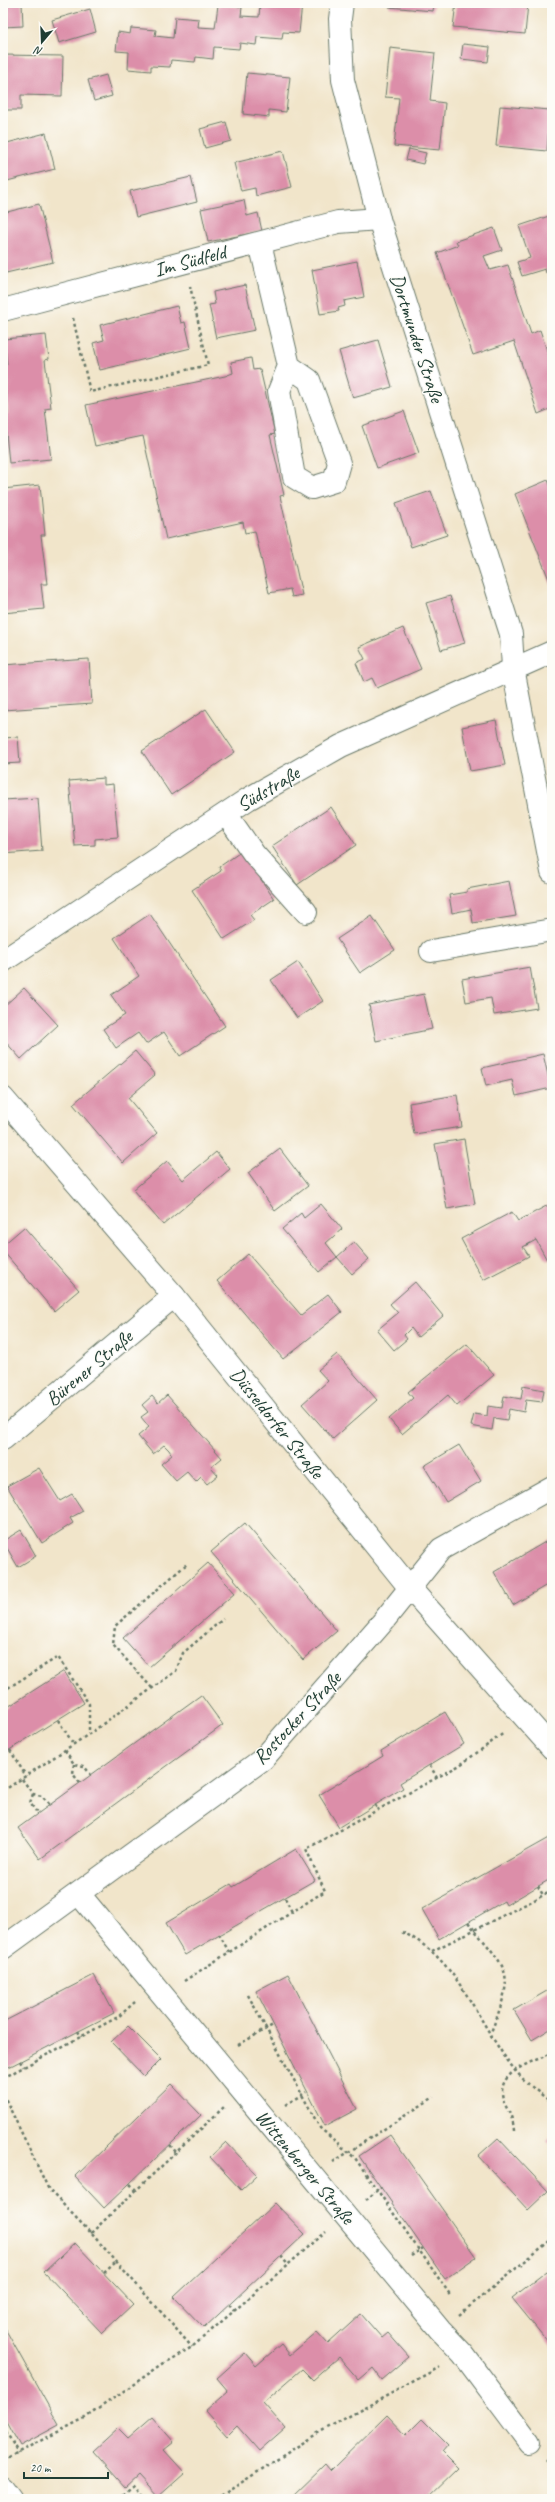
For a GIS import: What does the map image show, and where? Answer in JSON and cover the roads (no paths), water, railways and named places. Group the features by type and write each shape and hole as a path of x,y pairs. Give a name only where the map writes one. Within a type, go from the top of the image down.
{"street":[{"name":"Dortmunder Straße","path":"342,3 340,19 343,80 379,219 511,634 513,668 552,872"},
{"name":"Im Südfeld","path":"3,310 338,222 379,219"},
{"path":"260,242 289,366 279,391 294,477 312,488 334,481 339,463 309,380 289,366"},
{"name":"Südstraße","path":"3,960 226,814 341,746 513,668 552,652"},
{"path":"226,814 254,854 306,912"},
{"path":"431,952 552,930"},
{"name":"Düsseldorfer Straße","path":"3,1098 174,1296 409,1587 552,1748"},
{"name":"Bürener Straße","path":"3,1439 174,1296"},
{"name":"Rostocker Straße","path":"3,1948 263,1759 381,1624 409,1587 441,1549 552,1487"},
{"name":"Wittenberger Straße","path":"79,1894 440,2330 463,2354 529,2442"},
{"path":"3,2488 11,2499"}]}
